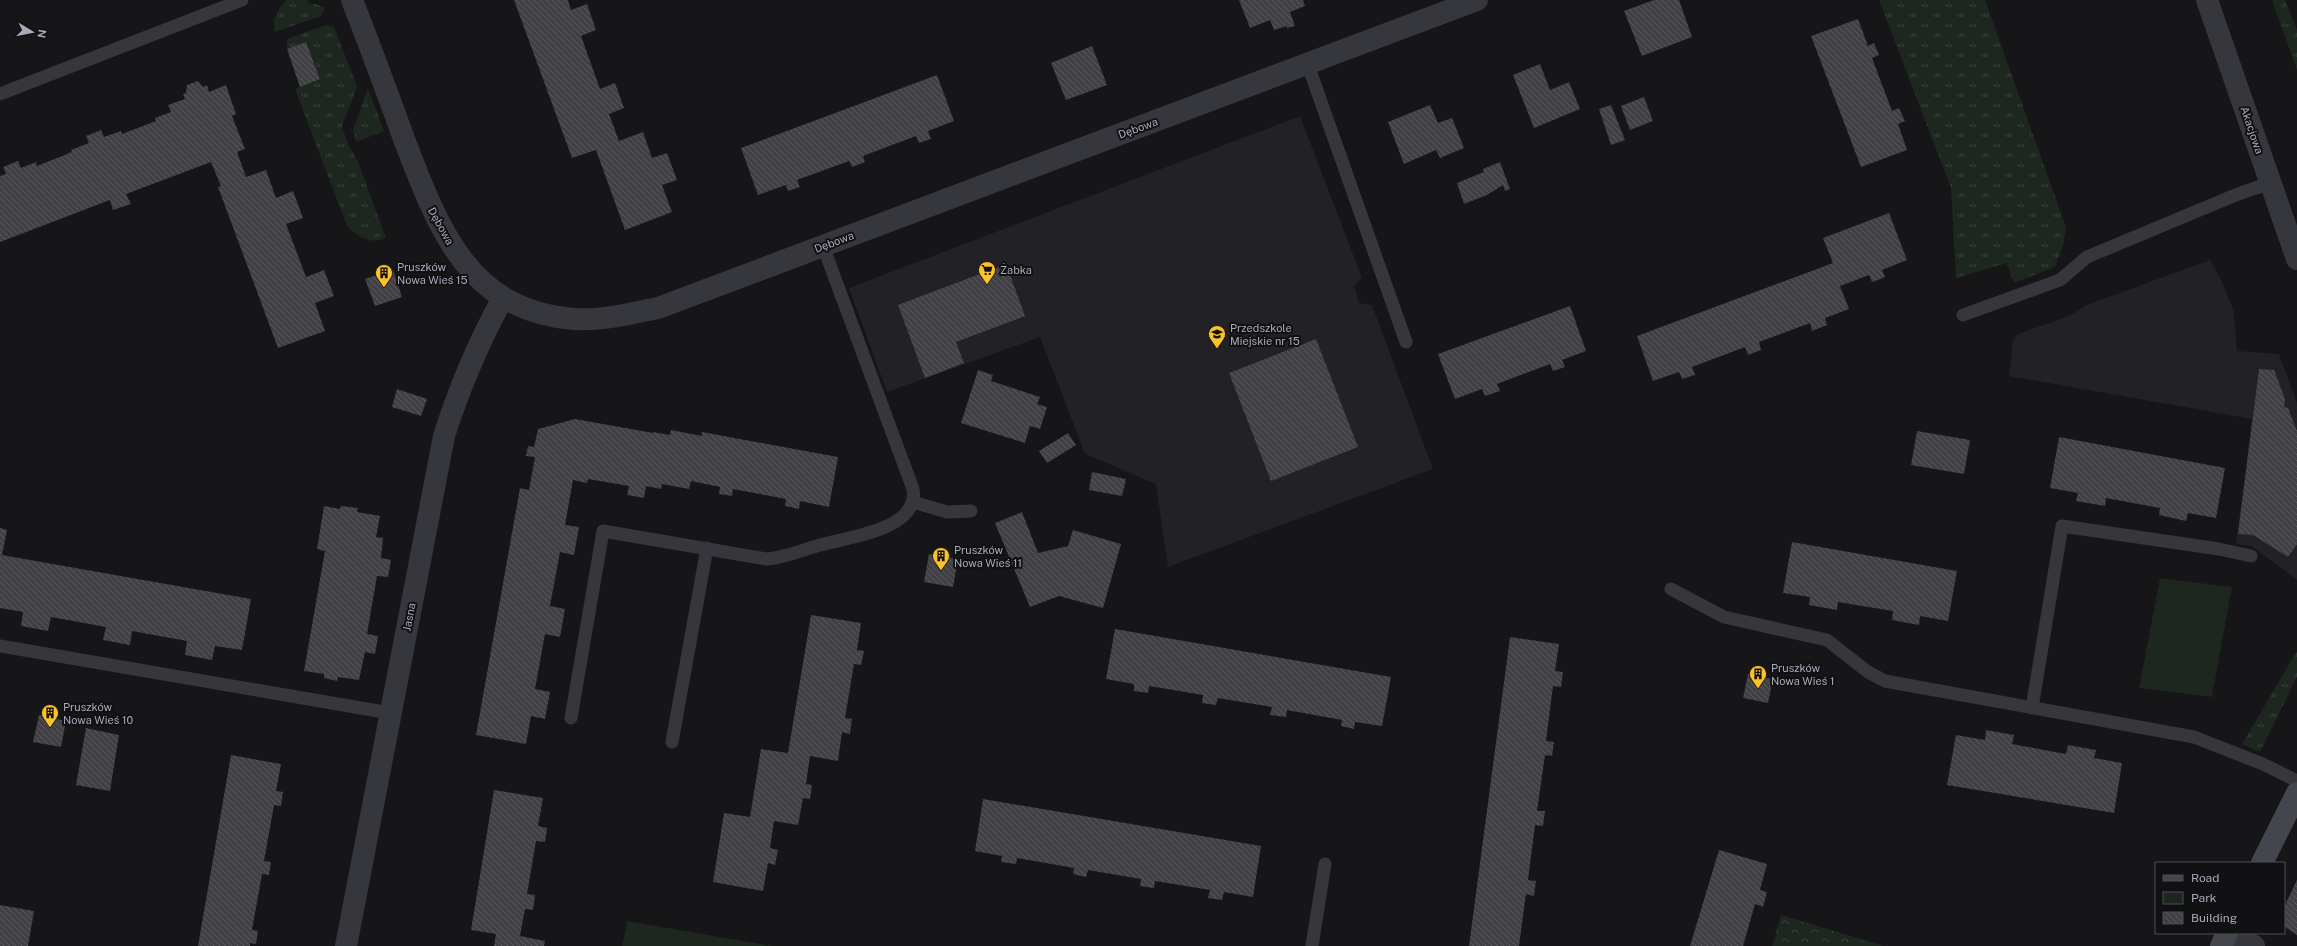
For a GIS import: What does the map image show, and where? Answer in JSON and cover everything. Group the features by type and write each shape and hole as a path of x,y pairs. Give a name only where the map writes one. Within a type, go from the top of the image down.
{"street":[{"name":"Dębowa","path":"352,0 428,203 448,242 475,276 503,298 539,313 576,319 616,316 658,308 1308,65 1477,0"},
{"name":"Akacjowa","path":"2207,0 2297,260"},
{"name":"Jasna","path":"346,946 444,436 463,379 480,339 503,298"},
{"path":"2262,862 2297,792"},
{"path":"2221,946 2227,934"},
{"path":"2235,934 2254,946"}],"lane":[{"path":"0,94 242,0"},
{"path":"1308,65 1406,342"},
{"path":"1963,315 2060,280 2087,257 2238,194 2270,183"},
{"path":"571,718 603,531 766,559 782,558 818,545 889,526 902,518 913,502 913,489 823,246"},
{"path":"913,502 947,512 971,511"},
{"path":"2032,708 2062,526 2219,549 2251,556"},
{"path":"672,742 707,548"},
{"path":"1671,589 1724,617 1827,640 1868,672 1885,682 2194,737 2263,764 2297,781"},
{"path":"0,646 390,713"},
{"path":"1312,946 1325,864"}],"shaded area":[{"name":"Przedszkole Miejskie nr 15","path":"1300,116 1362,278 1354,286 1359,303 1372,305 1433,469 1168,567 1156,484 1085,454 1040,337 887,392 849,288"},
{"path":"2210,260 2222,282 2234,312 2237,351 2279,354 2297,403 2297,580 2251,546 2236,544 2252,419 2009,376 2013,341 2018,334 2069,316 2089,304"}],"green space":[{"path":"287,0 308,0 309,4 316,4 325,8 321,16 275,32 274,23 276,14"},
{"path":"1879,0 1985,0 2066,227 2063,246 2055,267 2014,283 2007,263 1956,278 1951,188"},
{"path":"2272,0 2285,0 2297,30 2297,70"},
{"path":"326,25 334,27 357,86 342,127 349,146 358,162 386,238 380,240 375,241 365,239 356,234 347,226 295,89 320,78 306,42 287,49 287,39"},
{"path":"368,88 384,131 356,142 353,130"},
{"path":"2160,578 2232,587 2212,697 2139,688"},
{"path":"2297,651 2297,677 2260,752 2242,744"},
{"path":"1781,915 1884,946 1772,946"},
{"path":"627,921 773,946 622,946"}],"building":[{"path":"514,0 568,0 571,10 587,4 596,30 581,36 600,89 615,83 624,108 609,114 619,141 643,132 652,158 667,153 677,180 662,185 672,212 625,230 596,150 572,158"},
{"path":"1239,0 1303,0 1305,6 1290,12 1295,26 1287,28 1287,26 1274,30 1270,20 1250,28"},
{"path":"1654,0 1679,0 1692,37 1642,56 1624,11"},
{"path":"1858,19 1868,46 1874,43 1879,55 1872,58 1892,111 1899,108 1905,121 1898,124 1907,150 1861,167 1811,36"},
{"path":"306,42 320,79 300,87 287,49"},
{"path":"1092,46 1107,85 1066,100 1051,63"},
{"path":"1540,64 1550,90 1569,82 1580,109 1534,128 1513,75"},
{"path":"937,75 954,121 928,131 931,139 919,143 916,136 863,156 865,162 852,167 849,161 797,180 800,187 788,191 786,185 758,195 741,148"},
{"path":"198,81 203,87 207,85 209,92 226,85 236,114 232,116 245,149 237,152 246,177 266,170 276,198 293,191 303,218 286,224 306,277 324,270 334,296 315,303 325,331 278,348 218,187 221,186 211,162 126,194 131,204 113,210 110,200 0,242 0,176 6,174 3,167 18,161 21,168 36,162 37,166 72,152 71,150 89,143 86,136 101,130 104,137 121,131 122,134 156,121 155,118 171,112 168,105 185,99 183,94 186,93 187,85"},
{"path":"1644,97 1653,121 1630,130 1621,106"},
{"path":"1430,105 1438,123 1452,118 1464,148 1440,158 1436,150 1404,164 1388,122"},
{"path":"1611,105 1625,140 1611,145 1599,109"},
{"path":"1500,162 1510,189 1505,191 1503,185 1487,195 1464,204 1457,183 1484,172 1483,169"},
{"path":"1889,213 1907,260 1882,270 1885,277 1878,280 1872,282 1869,275 1840,286 1849,309 1825,318 1827,325 1812,331 1810,323 1759,342 1761,350 1748,355 1745,347 1692,367 1695,375 1682,379 1679,372 1653,381 1637,336 1833,263 1823,238"},
{"path":"1006,264 1025,316 956,342 964,363 925,378 898,305"},
{"name":"Pruszków Nowa Wieś 15","path":"393,270 402,297 375,306 365,279"},
{"path":"1570,306 1586,351 1562,360 1565,367 1553,371 1550,364 1497,384 1500,391 1485,396 1482,389 1455,399 1438,354"},
{"path":"1316,339 1358,447 1271,481 1229,373"},
{"path":"2259,369 2274,370 2285,399 2284,407 2288,408 2297,431 2297,544 2288,557 2253,535 2238,534"},
{"path":"978,370 993,375 991,381 1040,397 1037,404 1047,407 1040,429 1030,426 1025,443 961,423"},
{"path":"397,389 427,399 421,416 392,407"},
{"path":"575,419 670,435 671,430 702,436 702,432 838,457 829,507 800,501 799,509 785,506 786,499 733,489 732,496 719,494 720,487 691,481 689,489 662,484 661,489 646,486 644,498 627,495 629,486 588,479 587,483 573,480 565,525 579,527 574,555 560,552 550,606 565,609 560,637 545,634 535,689 550,692 545,719 531,716 526,744 476,735 520,488 529,490 535,457 526,456 528,446 534,447 538,429"},
{"path":"1917,431 1970,440 1964,474 1911,465"},
{"path":"1068,433 1076,445 1047,463 1039,451"},
{"path":"2059,437 2225,468 2216,518 2188,513 2186,521 2159,515 2160,508 2106,498 2105,506 2076,501 2078,493 2050,488"},
{"path":"1092,472 1126,479 1122,496 1089,490"},
{"path":"324,506 340,509 341,506 358,508 357,512 380,516 376,537 383,538 381,558 391,560 388,577 377,576 367,634 378,636 375,654 365,652 359,680 338,677 337,681 324,678 324,674 304,671 325,551 317,549"},
{"path":"1022,512 1038,553 1068,546 1073,530 1121,544 1103,608 1059,596 1030,607 995,523"},
{"path":"0,528 7,530 2,555 251,599 242,650 215,646 212,660 185,655 187,641 132,631 130,645 103,640 106,627 51,617 48,631 21,626 23,612 0,608"},
{"path":"1792,542 1957,571 1948,621 1920,616 1919,625 1892,620 1893,611 1838,602 1837,610 1809,605 1810,597 1783,593"},
{"name":"Pruszków Nowa Wieś 11","path":"929,554 958,559 953,587 924,582"},
{"path":"811,615 861,623 857,650 864,651 861,665 854,664 845,718 852,719 850,734 842,732 838,761 810,756 806,784 812,785 810,799 803,798 798,825 774,821 770,848 778,850 775,865 768,863 763,891 713,882 724,813 750,817 761,749 788,753"},
{"path":"1115,629 1391,677 1382,726 1355,722 1354,729 1341,726 1342,720 1287,710 1286,717 1270,715 1272,707 1218,698 1216,705 1202,703 1203,695 1149,686 1148,693 1134,691 1134,684 1106,679"},
{"path":"1510,637 1559,644 1555,671 1563,672 1561,687 1553,686 1546,741 1554,742 1552,756 1545,755 1537,811 1545,811 1543,826 1535,825 1528,880 1536,881 1534,896 1526,894 1519,946 1469,946"},
{"name":"Pruszków Nowa Wieś 1","path":"1748,674 1773,679 1768,703 1743,698"},
{"name":"Pruszków Nowa Wieś 10","path":"39,715 66,721 61,747 33,742"},
{"path":"86,728 119,735 110,791 76,785"},
{"path":"1986,730 2014,735 2012,744 2066,754 2068,745 2096,750 2094,758 2122,763 2114,813 1947,785 1956,735 1985,740"},
{"path":"231,755 281,764 276,791 283,792 281,806 274,805 264,861 271,862 269,875 262,874 252,930 258,931 256,944 250,943 250,946 198,946"},
{"path":"494,790 543,798 538,826 547,828 545,842 536,841 527,894 535,895 533,910 525,909 520,936 545,941 544,946 494,946 496,934 471,930"},
{"path":"983,799 1261,846 1253,897 1224,892 1222,900 1208,898 1210,890 1155,881 1154,888 1140,886 1141,879 1088,870 1086,877 1073,874 1074,868 1017,858 1016,864 1001,862 1002,856 975,851"},
{"path":"1719,850 1767,864 1760,890 1767,892 1763,907 1755,904 1743,946 1690,946"},
{"path":"2297,880 2297,935 2285,927 2285,905"},
{"path":"0,905 34,911 28,946 0,946"}],"place":[{"name":"Żabka","path":"987,285"},
{"name":"Pruszków Nowa Wieś 15","path":"384,288"},
{"name":"Przedszkole Miejskie nr 15","path":"1217,349"},
{"name":"Pruszków Nowa Wieś 11","path":"941,571"},
{"name":"Pruszków Nowa Wieś 1","path":"1758,689"},
{"name":"Pruszków Nowa Wieś 10","path":"50,728"}]}
